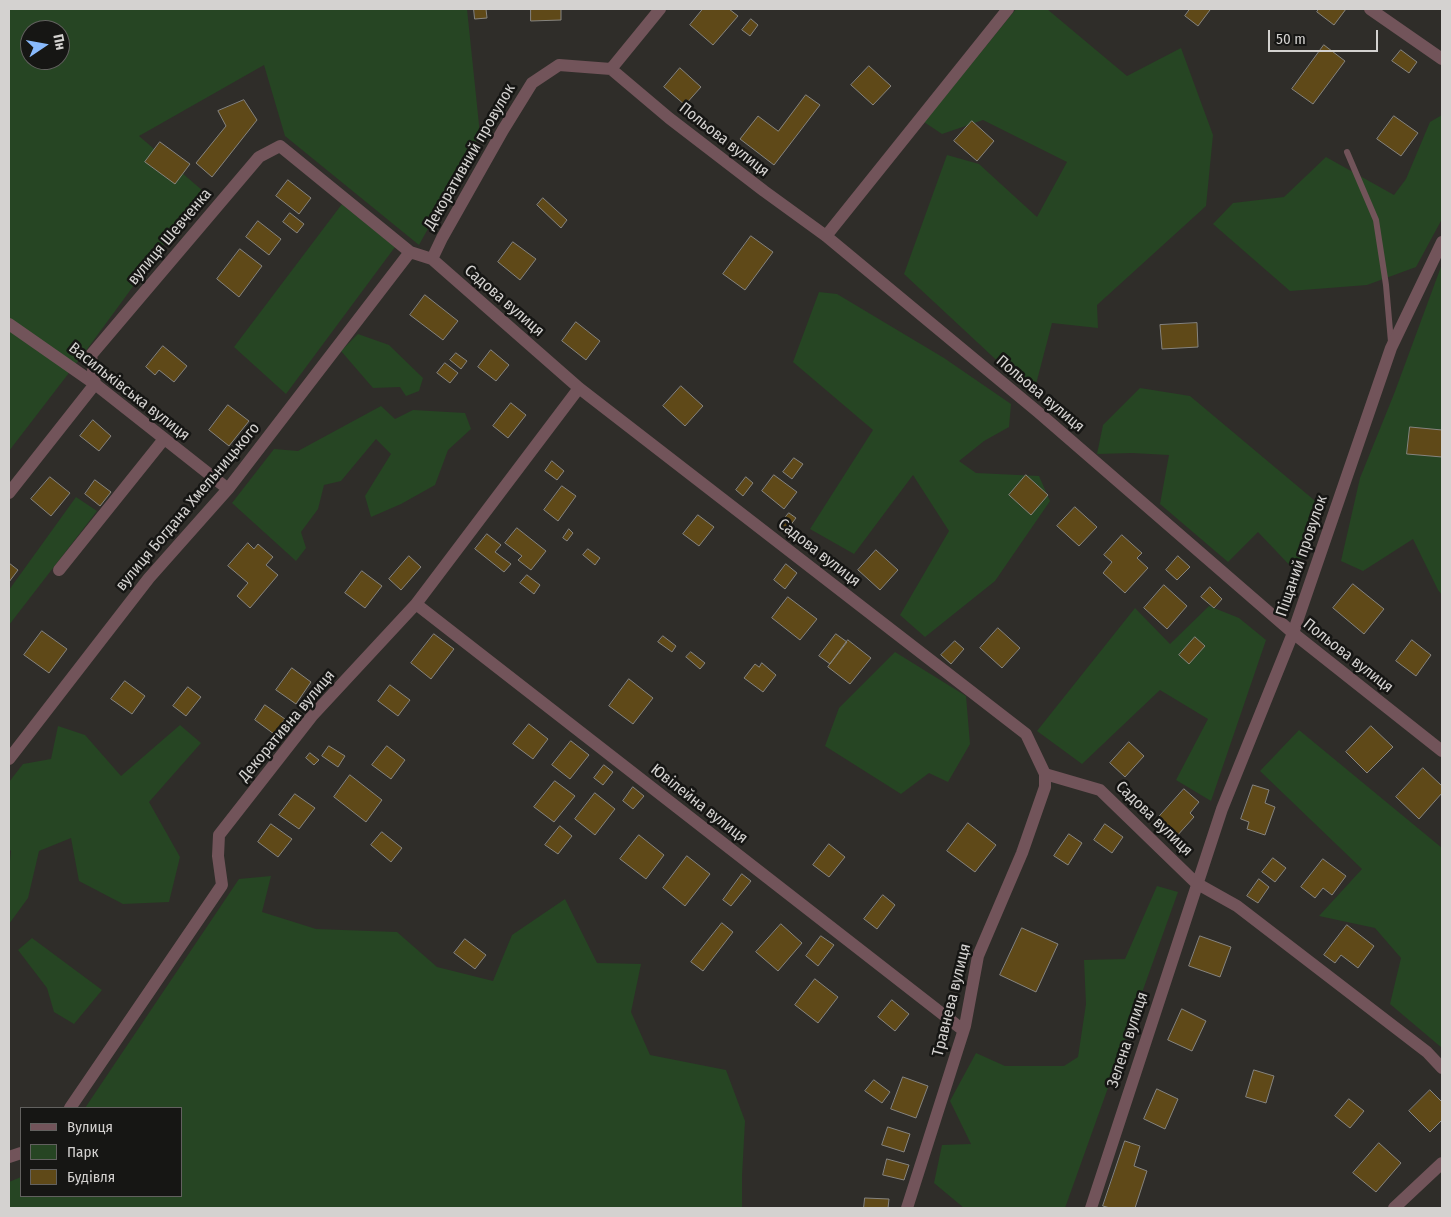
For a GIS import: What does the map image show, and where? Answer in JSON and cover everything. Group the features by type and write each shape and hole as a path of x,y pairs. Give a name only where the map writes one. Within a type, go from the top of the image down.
{"street":[{"path":"611,70 660,9"},
{"path":"826,236 1008,9"},
{"path":"1370,9 1442,59"},
{"name":"Декоративний провулок","path":"432,260 460,205 532,83 559,66 611,70"},
{"name":"Польова вулиця","path":"611,70 691,135 826,236 1038,412 1293,633 1442,750"},
{"name":"вулиця Шевченка","path":"96,384 91,355 259,157 280,146 410,252"},
{"name":"Піщаний провулок","path":"1196,883 1222,809 1293,633 1391,348 1442,242"},
{"name":"Садова вулиця","path":"410,252 432,260 579,388 1026,734 1045,774 1100,790 1196,883 1237,906 1426,1052 1442,1068"},
{"name":"вулиця Богдана Хмельницького","path":"9,759 149,578 228,489 410,252"},
{"name":"Васильківська вулиця","path":"9,324 96,384 228,489"},
{"path":"9,493 96,384"},
{"name":"Декоративна вулиця","path":"71,1107 222,885 218,856 219,835 312,716 416,604 579,388"},
{"path":"60,570 164,439"},
{"name":"Ювілейна вулиця","path":"416,604 963,1030"},
{"name":"Травнева вулиця","path":"906,1208 963,1030 978,956 1022,853 1045,787 1045,774"},
{"name":"Зелена вулиця","path":"1091,1208 1196,883"},
{"path":"1394,1208 1442,1163"}],"lane":[{"path":"1347,152 1376,220 1386,285 1391,348"}],"green space":[{"path":"9,9 467,9 480,134 419,245 285,136 264,65 139,136 203,191 85,352 9,451"},
{"path":"1016,9 1047,9 1127,76 1181,48 1213,135 1206,206 1097,305 1098,328 1052,323 1035,388 1021,383 904,274 947,155 979,164 1037,217 1067,162 983,120 942,134 924,122"},
{"path":"1442,115 1442,219 1416,267 1367,285 1290,291 1213,224 1233,203 1284,197 1326,157 1394,195 1406,179 1430,122"},
{"path":"342,204 395,247 286,394 234,347"},
{"path":"1442,264 1442,595 1413,539 1363,571 1341,561 1360,478 1394,394"},
{"path":"819,292 837,294 944,358 1011,404 1009,427 984,441 959,461 976,473 1039,476 1050,501 995,581 925,637 900,615 949,531 913,475 854,554 810,529 873,430 793,362"},
{"path":"358,334 389,345 423,378 419,391 406,396 400,387 373,388 341,351"},
{"path":"1140,388 1190,396 1320,505 1296,572 1258,532 1228,562 1160,504 1169,455 1097,454 1103,425"},
{"path":"381,406 395,419 413,410 465,413 471,429 448,450 435,485 401,504 371,517 365,496 391,454 376,439 341,481 324,485 318,509 301,532 306,548 296,561 232,503 274,449 298,451"},
{"path":"76,497 97,511 9,625 9,590"},
{"path":"1209,606 1239,618 1266,640 1211,801 1176,780 1208,719 1160,690 1082,764 1037,731 1135,608 1170,644"},
{"path":"895,652 966,696 970,744 948,782 929,773 901,794 825,746 839,708"},
{"path":"180,725 201,743 149,802 180,857 169,902 123,904 79,881 71,838 39,851 28,898 9,924 11,851 9,849 9,782 23,764 51,759 58,726 85,735 121,776"},
{"path":"1299,730 1442,848 1442,1048 1390,1004 1401,958 1375,928 1319,916 1362,869 1260,771"},
{"path":"271,876 262,912 316,929 397,932 437,967 493,981 512,935 565,899 597,963 641,964 631,1012 650,1055 726,1070 745,1121 742,1208 9,1208 9,1182 20,1177 20,1197 182,1197 182,1107 86,1107 239,879"},
{"path":"1157,886 1178,892 1065,1208 964,1208 934,1183 942,1145 971,1144 950,1101 976,1053 1005,1066 1064,1066 1078,1057 1086,1004 1084,960 1125,959"},
{"path":"32,938 102,990 74,1024 54,1012 47,988 18,950"}],"building":[{"path":"474,9 486,9 487,18 475,19"},
{"path":"531,9 561,9 561,20 531,21"},
{"path":"703,9 729,9 738,16 713,45 690,25"},
{"path":"1190,9 1210,10 1198,26 1185,16"},
{"path":"1319,9 1346,9 1334,25 1317,12"},
{"path":"751,19 758,25 750,36 742,30"},
{"path":"1324,45 1345,61 1313,104 1292,89"},
{"path":"1401,50 1417,62 1409,73 1392,61"},
{"path":"869,66 891,86 873,105 851,85"},
{"path":"680,68 701,87 685,105 664,87"},
{"path":"806,95 820,105 774,165 740,139 758,116 778,131"},
{"path":"244,100 257,120 212,177 196,163 226,126 218,111"},
{"path":"1394,116 1418,133 1401,156 1377,139"},
{"path":"972,121 994,141 977,161 954,141"},
{"path":"160,142 190,164 175,184 145,162"},
{"path":"288,180 311,198 299,214 276,196"},
{"path":"543,198 567,220 561,228 537,205"},
{"path":"290,213 304,224 297,233 283,222"},
{"path":"258,221 281,239 269,255 246,237"},
{"path":"751,236 773,252 745,290 723,274"},
{"path":"513,242 536,259 520,280 498,262"},
{"path":"240,249 262,266 239,297 217,279"},
{"path":"425,295 458,321 443,340 410,315"},
{"path":"576,322 600,341 586,360 562,341"},
{"path":"1197,323 1198,347 1162,349 1160,325"},
{"path":"163,346 187,366 174,382 159,370 155,375 146,367"},
{"path":"491,350 509,365 496,381 478,367"},
{"path":"456,353 467,361 461,369 450,360"},
{"path":"445,363 458,373 450,383 437,373"},
{"path":"681,386 703,406 685,426 663,406"},
{"path":"511,403 526,415 508,438 493,426"},
{"path":"228,405 249,421 229,446 209,430"},
{"path":"93,420 111,436 99,451 80,436"},
{"path":"1410,427 1442,430 1442,457 1407,454"},
{"path":"794,458 803,464 792,479 783,472"},
{"path":"552,461 564,471 557,480 545,471"},
{"path":"774,475 797,492 784,509 762,491"},
{"path":"1026,475 1048,495 1031,515 1009,495"},
{"path":"50,477 70,493 51,516 31,499"},
{"path":"746,477 753,483 743,496 736,490"},
{"path":"95,480 111,492 100,506 85,494"},
{"path":"562,486 576,496 558,521 544,510"},
{"path":"1075,507 1097,527 1079,546 1057,526"},
{"path":"789,513 796,518 786,531 779,525"},
{"path":"698,515 714,527 699,546 683,534"},
{"path":"517,528 546,551 531,570 518,560 522,556 505,543"},
{"path":"569,529 573,533 567,541 563,538"},
{"path":"487,534 501,545 495,552 511,564 504,572 475,549"},
{"path":"1122,535 1142,553 1137,558 1148,568 1125,593 1103,573 1112,562 1104,555"},
{"path":"248,543 254,549 258,544 273,557 266,565 278,575 250,608 237,596 248,583 228,566"},
{"path":"588,549 600,558 595,565 583,555"},
{"path":"876,550 898,570 880,590 858,570"},
{"path":"409,556 421,567 401,590 389,579"},
{"path":"1178,556 1190,567 1177,580 1166,570"},
{"path":"9,563 18,570 9,582"},
{"path":"786,564 797,573 785,589 774,580"},
{"path":"362,571 382,586 365,608 345,593"},
{"path":"527,575 540,585 534,594 520,583"},
{"path":"1353,584 1384,609 1364,634 1333,608"},
{"path":"1164,585 1187,606 1167,629 1144,608"},
{"path":"1210,587 1222,599 1214,608 1201,597"},
{"path":"788,597 817,619 800,640 772,618"},
{"path":"998,628 1020,648 1002,668 980,648"},
{"path":"42,631 67,649 49,673 24,655"},
{"path":"434,634 454,649 431,679 411,663"},
{"path":"836,634 847,642 830,664 819,656"},
{"path":"663,636 676,646 672,652 658,642"},
{"path":"1195,637 1205,646 1189,664 1179,655"},
{"path":"848,640 871,658 850,684 828,667"},
{"path":"1412,640 1431,655 1416,676 1396,661"},
{"path":"955,641 964,649 951,664 941,655"},
{"path":"691,652 705,663 700,669 686,657"},
{"path":"762,663 776,675 763,692 744,678 755,664 759,667"},
{"path":"292,668 311,682 296,704 276,690"},
{"path":"629,679 653,698 633,724 609,706"},
{"path":"125,681 145,696 132,714 111,699"},
{"path":"390,685 410,700 398,716 378,701"},
{"path":"188,687 201,697 186,716 173,706"},
{"path":"265,705 285,719 274,734 255,720"},
{"path":"529,724 548,739 533,759 513,744"},
{"path":"1371,726 1393,747 1367,773 1346,752"},
{"path":"571,741 589,755 570,779 552,765"},
{"path":"1129,742 1144,756 1125,777 1110,763"},
{"path":"329,746 345,756 338,767 322,756"},
{"path":"387,746 405,760 391,779 372,765"},
{"path":"310,753 319,760 314,765 306,758"},
{"path":"604,765 613,772 603,785 594,778"},
{"path":"1423,768 1442,786 1442,793 1419,819 1396,797"},
{"path":"350,775 382,800 366,822 334,797"},
{"path":"555,781 575,796 554,822 534,807"},
{"path":"1253,785 1269,790 1265,803 1275,807 1265,835 1247,829 1249,822 1241,819"},
{"path":"633,787 644,796 633,809 623,801"},
{"path":"1184,789 1199,802 1190,813 1194,817 1176,837 1157,819"},
{"path":"595,793 615,809 595,835 575,819"},
{"path":"295,794 315,808 299,829 279,815"},
{"path":"968,823 996,845 975,872 947,851"},
{"path":"271,824 292,839 278,857 258,842"},
{"path":"1105,824 1123,837 1112,853 1094,840"},
{"path":"560,826 572,836 558,854 545,845"},
{"path":"382,832 402,848 391,862 371,845"},
{"path":"1069,834 1082,843 1068,865 1054,856"},
{"path":"639,835 664,855 646,879 620,859"},
{"path":"829,844 845,857 829,877 813,865"},
{"path":"687,856 710,874 685,906 663,888"},
{"path":"1273,858 1286,868 1275,882 1262,872"},
{"path":"1323,859 1346,876 1332,895 1323,888 1315,898 1301,887"},
{"path":"742,874 751,881 731,906 723,900"},
{"path":"1259,879 1269,887 1258,903 1247,896"},
{"path":"883,895 895,905 877,929 864,919"},
{"path":"722,923 733,932 703,971 691,962"},
{"path":"781,924 802,943 778,971 756,952"},
{"path":"1347,925 1374,946 1358,968 1341,955 1335,963 1324,955"},
{"path":"1022,928 1058,944 1036,992 1000,975"},
{"path":"821,936 834,945 818,966 806,956"},
{"path":"1200,936 1231,947 1220,977 1189,966"},
{"path":"465,939 486,955 475,969 454,953"},
{"path":"815,979 838,997 818,1023 795,1005"},
{"path":"892,1000 909,1014 895,1031 878,1017"},
{"path":"1182,1009 1206,1021 1192,1051 1168,1040"},
{"path":"1254,1070 1274,1076 1266,1103 1246,1097"},
{"path":"903,1077 928,1086 916,1118 891,1109"},
{"path":"874,1080 890,1092 882,1103 865,1091"},
{"path":"1157,1089 1178,1099 1165,1129 1144,1119"},
{"path":"1430,1090 1442,1102 1442,1120 1430,1132 1409,1111"},
{"path":"1349,1099 1364,1111 1350,1128 1335,1116"},
{"path":"888,1127 910,1134 904,1152 882,1145"},
{"path":"1125,1141 1140,1146 1134,1166 1147,1171 1135,1208 1110,1208 1103,1206"},
{"path":"1379,1143 1401,1163 1376,1192 1353,1173"},
{"path":"887,1159 909,1165 904,1180 883,1175"},
{"path":"865,1198 889,1199 888,1208 864,1208"}]}
